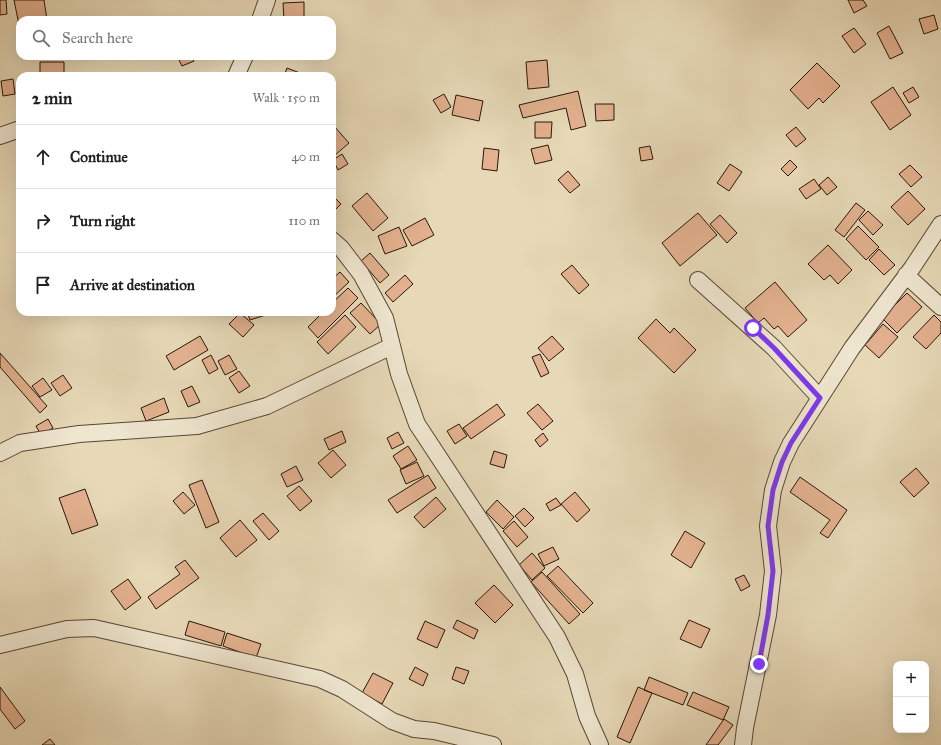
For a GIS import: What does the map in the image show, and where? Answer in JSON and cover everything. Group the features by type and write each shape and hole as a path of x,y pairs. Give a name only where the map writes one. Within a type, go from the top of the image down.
{"street":[{"path":"261,16 267,0"},
{"path":"238,72 243,60"},
{"path":"0,136 16,130"},
{"path":"743,745 745,728 768,615 773,571 768,526 773,490 782,462 791,443 852,348 906,275 941,224"},
{"path":"336,244 361,274 385,318 399,374 417,424 557,637 575,674 587,716 600,745"},
{"path":"906,275 941,307"},
{"path":"698,280 768,343 820,398"},
{"path":"0,453 20,443 79,434 197,426 268,406 392,346"},
{"path":"0,645 67,629 94,628 320,679 342,689 392,721 414,729 434,731 493,745"}],"building":[{"path":"0,0 6,0 7,14 0,15"},
{"path":"14,0 44,0 46,16 17,16"},
{"path":"848,0 863,0 867,6 854,13"},
{"path":"304,2 304,16 284,16 283,3"},
{"path":"934,15 938,29 924,34 919,19"},
{"path":"889,26 903,53 890,59 877,33"},
{"path":"854,28 866,44 854,53 842,36"},
{"path":"179,60 194,61 182,66"},
{"path":"547,60 549,87 528,89 526,62"},
{"path":"40,62 64,62 64,72 40,72"},
{"path":"817,63 840,86 823,103 819,98 808,109 790,90"},
{"path":"287,68 297,72 286,72"},
{"path":"13,79 15,94 3,96 1,81"},
{"path":"893,87 911,115 890,130 871,102"},
{"path":"913,87 919,97 909,103 903,93"},
{"path":"578,91 586,126 571,130 566,108 523,118 519,105"},
{"path":"444,94 451,107 441,113 433,100"},
{"path":"456,95 483,101 479,121 452,115"},
{"path":"595,104 614,104 614,120 596,121"},
{"path":"535,122 552,122 551,138 535,138"},
{"path":"796,127 806,139 796,147 786,135"},
{"path":"336,128 349,143 336,154"},
{"path":"548,145 552,160 535,164 531,149"},
{"path":"650,146 653,159 641,161 639,148"},
{"path":"484,148 499,150 497,171 482,169"},
{"path":"342,154 348,164 338,170 336,166 336,158"},
{"path":"790,160 797,167 788,176 781,169"},
{"path":"730,164 742,172 729,191 717,183"},
{"path":"910,165 922,177 911,187 899,174"},
{"path":"568,171 580,185 570,193 558,180"},
{"path":"828,177 837,187 827,195 819,185"},
{"path":"814,179 821,189 806,199 799,189"},
{"path":"908,191 925,209 908,225 891,207"},
{"path":"367,193 388,218 373,231 352,206"},
{"path":"336,199 341,204 336,209"},
{"path":"856,203 865,210 844,237 835,230"},
{"path":"868,211 883,225 873,235 859,220"},
{"path":"698,213 717,235 680,266 662,243"},
{"path":"720,215 737,233 727,243 710,224"},
{"path":"425,218 434,235 412,246 403,230"},
{"path":"858,226 879,247 866,260 846,239"},
{"path":"399,227 407,246 385,254 378,236"},
{"path":"828,245 852,270 838,284 830,275 824,280 808,264"},
{"path":"879,249 895,265 884,275 869,260"},
{"path":"370,253 389,275 380,283 361,261"},
{"path":"572,265 589,285 579,294 561,274"},
{"path":"340,272 349,282 336,294 336,276"},
{"path":"405,275 413,284 393,302 385,293"},
{"path":"775,282 807,320 788,337 778,326 774,329 764,318 758,323 745,308"},
{"path":"348,288 358,298 318,338 308,327 319,316 336,316 336,299"},
{"path":"907,293 922,307 897,333 882,318"},
{"path":"361,303 381,324 370,334 350,313"},
{"path":"345,315 356,327 328,354 317,342"},
{"path":"934,315 941,322 941,333 926,349 913,337"},
{"path":"237,316 244,316 254,325 243,337 229,324"},
{"path":"248,316 263,316 250,320"},
{"path":"656,319 670,333 674,328 696,350 674,373 638,338"},
{"path":"883,324 898,337 879,358 865,345"},
{"path":"200,336 208,350 174,370 166,356"},
{"path":"552,336 564,349 549,361 538,348"},
{"path":"0,353 47,406 40,413 0,367"},
{"path":"540,354 549,373 541,377 532,357"},
{"path":"211,355 218,369 209,374 202,360"},
{"path":"229,355 237,369 225,375 218,361"},
{"path":"239,371 250,386 239,393 229,378"},
{"path":"63,375 72,388 60,396 51,383"},
{"path":"43,378 52,390 40,397 32,386"},
{"path":"192,386 200,402 188,407 181,391"},
{"path":"164,398 169,412 146,421 141,408"},
{"path":"497,404 505,415 471,439 463,428"},
{"path":"538,404 553,421 542,430 527,413"},
{"path":"48,419 53,428 41,435 36,426"},
{"path":"459,424 467,436 455,444 447,431"},
{"path":"342,431 346,442 329,450 324,439"},
{"path":"398,432 404,443 392,449 387,438"},
{"path":"543,433 548,440 540,447 535,440"},
{"path":"408,446 417,460 401,469 393,456"},
{"path":"333,450 346,465 331,478 318,463"},
{"path":"494,451 507,455 504,468 490,464"},
{"path":"417,462 424,476 406,484 400,470"},
{"path":"296,466 303,480 287,487 281,474"},
{"path":"916,468 929,483 914,497 900,482"},
{"path":"428,475 436,488 397,513 388,500"},
{"path":"800,477 847,510 828,538 820,533 830,520 790,492"},
{"path":"202,480 219,522 206,528 189,485"},
{"path":"299,486 312,501 300,511 287,496"},
{"path":"85,489 98,525 72,534 59,498"},
{"path":"183,492 195,505 184,514 173,501"},
{"path":"575,492 590,510 577,522 561,504"},
{"path":"436,497 446,509 424,528 414,517"},
{"path":"556,498 561,505 550,511 546,504"},
{"path":"497,500 514,517 503,529 486,512"},
{"path":"524,508 534,518 525,527 515,516"},
{"path":"263,513 279,531 269,540 253,521"},
{"path":"240,520 257,540 236,557 220,538"},
{"path":"514,521 528,537 517,547 503,531"},
{"path":"685,531 705,543 691,568 671,555"},
{"path":"553,547 559,559 544,566 538,554"},
{"path":"532,553 545,568 532,580 519,565"},
{"path":"185,560 199,578 156,609 148,597 180,574 175,567"},
{"path":"558,566 593,603 583,613 547,576"},
{"path":"542,572 580,614 569,624 531,582"},
{"path":"744,575 750,586 741,591 735,579"},
{"path":"128,579 141,598 125,610 111,591"},
{"path":"494,585 513,605 495,623 475,603"},
{"path":"457,620 478,630 474,639 453,628"},
{"path":"689,620 710,629 701,648 680,639"},
{"path":"189,621 225,632 221,646 185,635"},
{"path":"425,621 445,630 437,648 417,639"},
{"path":"227,633 261,644 256,658 223,646"},
{"path":"415,667 428,674 423,686 409,679"},
{"path":"456,667 469,671 464,684 452,679"},
{"path":"373,673 393,683 382,704 362,693"},
{"path":"649,677 688,693 683,705 644,690"},
{"path":"0,687 25,721 15,729 0,709"},
{"path":"638,687 652,693 630,743 617,737"},
{"path":"693,692 729,707 723,720 687,705"},
{"path":"724,719 733,725 718,745 706,745"},
{"path":"50,739 55,745 42,745"}],"route":[{"path":"753,328 774,348 820,398 791,443 782,462 773,490 768,526 773,571 768,615 759,664"}]}
